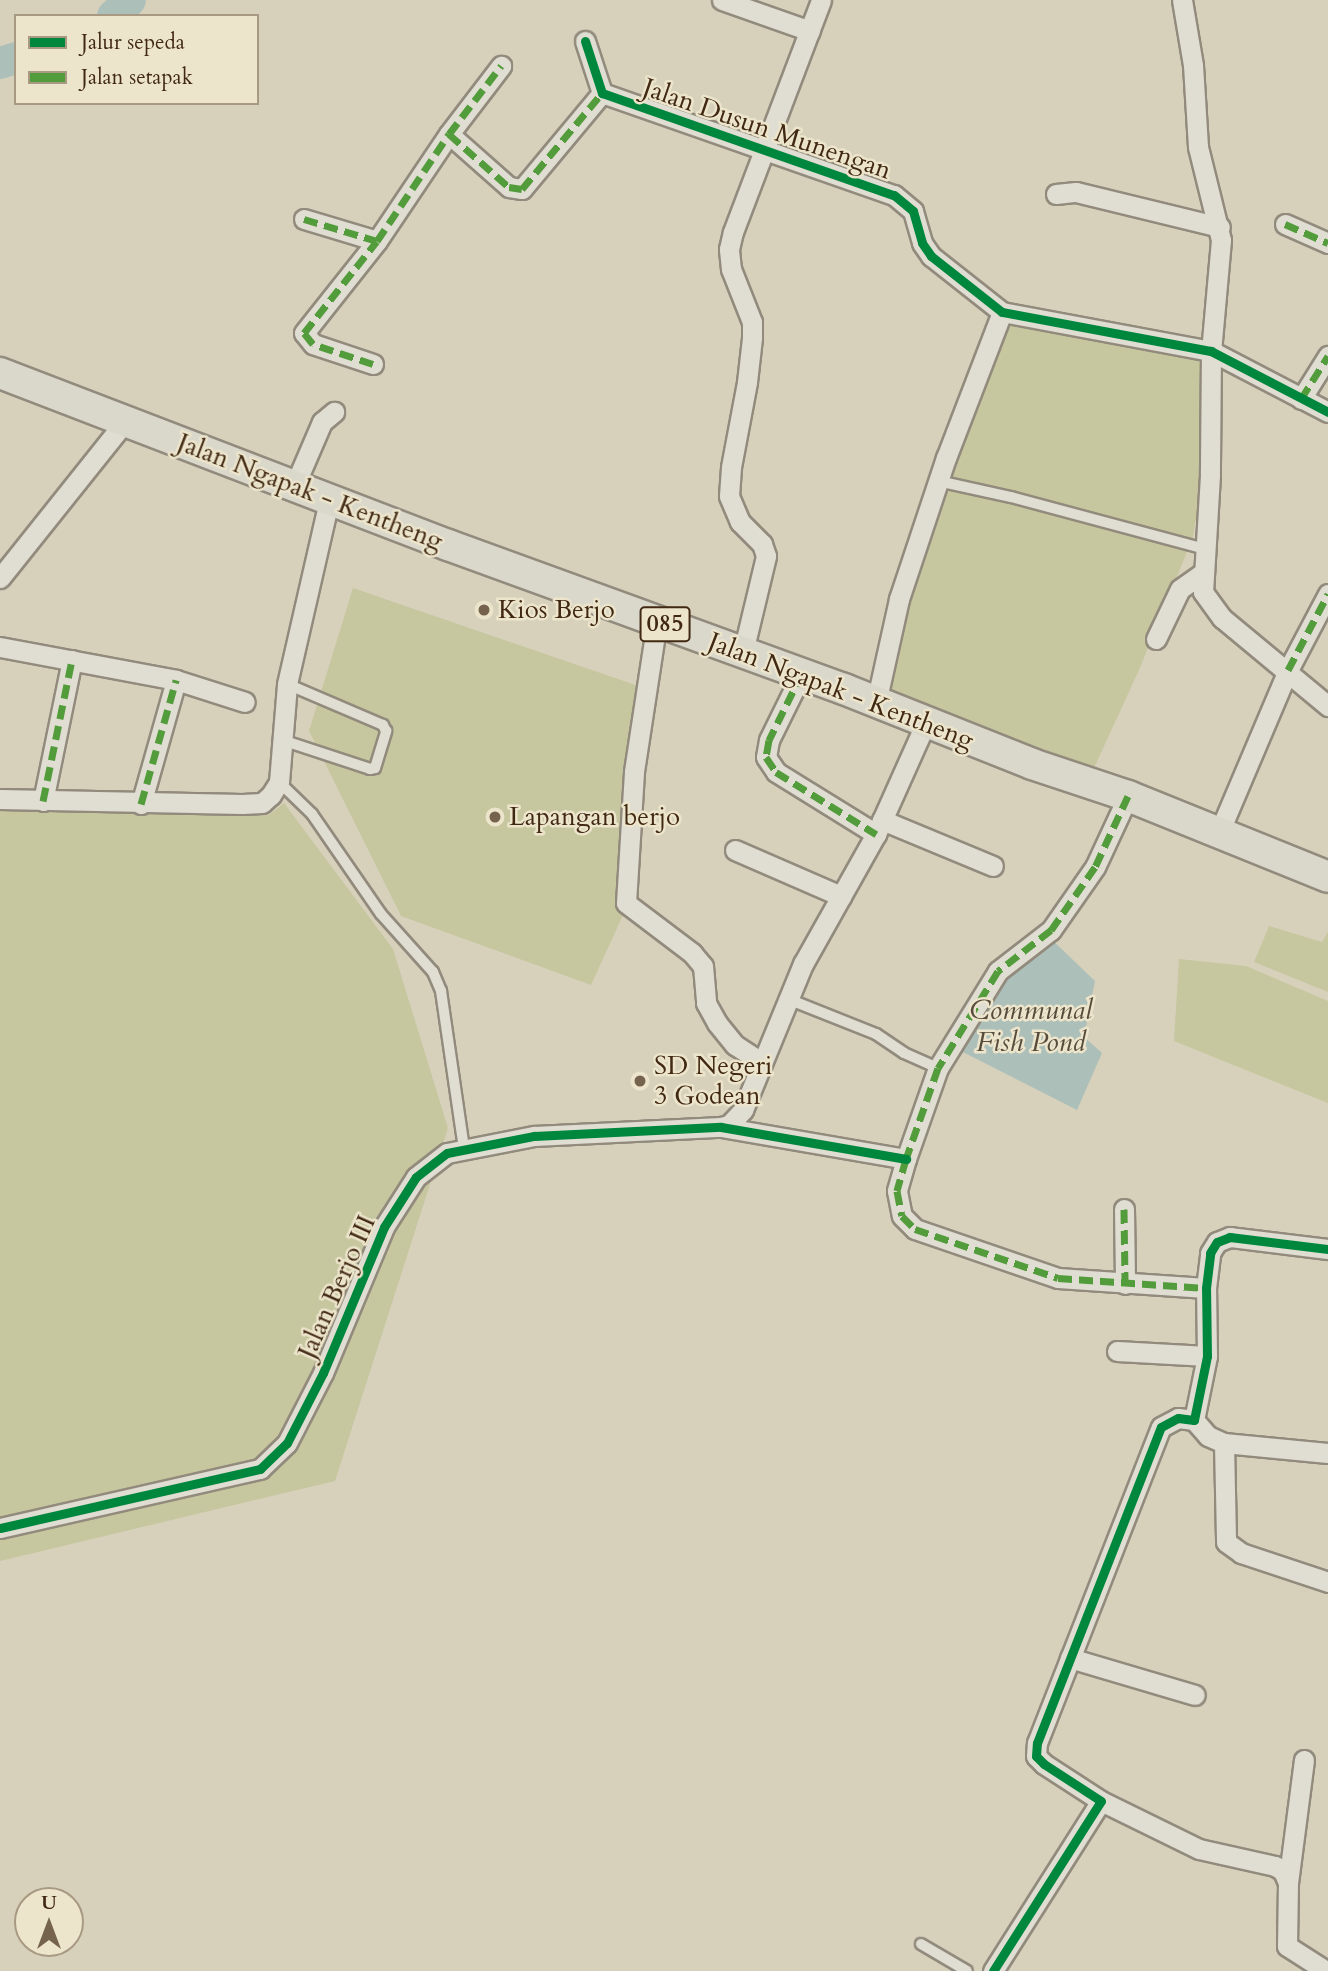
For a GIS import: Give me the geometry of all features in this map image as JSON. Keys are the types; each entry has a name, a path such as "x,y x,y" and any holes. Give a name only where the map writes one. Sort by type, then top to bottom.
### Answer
{"main road":[{"name":"Jalan Ngapak - Kentheng","path":"0,373 294,487 802,673 1032,764 1128,796 1328,877"}],"street":[{"path":"722,0 810,32"},
{"path":"743,652 766,556 762,544 740,523 729,496 752,322 731,269 729,249 733,232 821,0"},
{"path":"1182,0 1193,65 1198,147 1220,227 1212,351 1203,592 1217,612 1328,706"},
{"name":"Jalan Dusun Munengan","path":"585,41 602,93 894,195 913,211 922,243 931,256 1002,312"},
{"path":"373,364 313,344 304,333 377,242 449,134 501,66"},
{"path":"449,134 509,187 522,190 602,93"},
{"path":"1056,194 1076,192 1220,227"},
{"path":"304,219 377,242"},
{"path":"1285,224 1328,243"},
{"path":"876,703 899,599 939,481 1002,312 1212,351 1328,412"},
{"path":"1301,399 1328,356"},
{"path":"294,487 322,422 334,412"},
{"path":"0,578 126,420"},
{"path":"0,799 141,804 262,803 279,782 287,684 329,500"},
{"path":"1156,639 1180,589 1203,572"},
{"path":"1219,835 1288,670 1328,594"},
{"path":"657,621 634,772 626,903 692,953 703,966 706,1003 717,1023 735,1045 761,1062"},
{"path":"0,647 176,680 244,702"},
{"path":"43,801 72,660"},
{"path":"802,673 769,740 766,757 776,772 879,827 993,866"},
{"path":"141,804 176,680"},
{"path":"721,1127 729,1125 743,1110 803,964 879,827 926,722"},
{"path":"1128,796 1095,867 1051,930 998,971 938,1068 897,1191 902,1216 915,1229 1058,1278 1206,1288"},
{"path":"735,850 841,896"},
{"name":"Jalan Berjo III","path":"0,1528 260,1469 287,1443 299,1420 323,1373 390,1217 416,1177 447,1153 534,1136 721,1127 906,1159"},
{"path":"1124,1209 1125,1284"},
{"path":"1195,1420 1207,1356 1206,1288 1210,1253 1217,1242 1230,1237 1328,1249"},
{"path":"1117,1351 1207,1356"},
{"path":"1288,1883 1283,1871 1275,1866 1199,1849 1101,1801 1044,1765 1036,1756 1037,1743 1161,1427 1178,1419 1195,1420 1208,1436 1224,1443 1328,1453"},
{"path":"1224,1443 1226,1542 1241,1553 1328,1582"},
{"path":"1070,1658 1195,1695"},
{"path":"1304,1760 1288,1883 1287,1946 1326,1971"},
{"path":"993,1971 1101,1801"}],"lane":[{"path":"939,481 1011,497 1205,549"},
{"path":"282,740 370,769 376,768 386,731 383,725 287,684"},
{"path":"279,782 312,814 381,914 433,972 441,991 464,1149"},
{"path":"788,999 876,1034 904,1053 938,1068"},
{"path":"922,1944 967,1971"}],"green space":[{"path":"1002,312 1214,345 1201,489 1193,537 1139,670 1088,781 876,703 899,599"},
{"name":"Lapangan berjo","path":"353,588 653,691 629,902 591,985 401,916 309,731"},
{"path":"284,803 393,949 448,1128 335,1481 0,1561 0,806 269,815"},
{"path":"1269,926 1322,942 1328,932 1328,992 1254,962"},
{"path":"1179,959 1246,966 1328,1001 1328,1103 1174,1041"}],"water":[{"name":"Communal Fish Pond","path":"1048,936 1095,981 1084,1037 1102,1053 1077,1110 957,1049 1000,973"}],"waterway":[{"path":"115,14 130,0"},
{"path":"0,63 14,59"}],"marked path":[{"path":"373,364 313,344 304,333 377,241 449,134 501,66"},
{"path":"449,134 509,187 522,189 602,93"},
{"path":"304,219 377,241"},
{"path":"1285,224 1328,243"},
{"path":"1301,399 1328,356"},
{"path":"1288,670 1328,594"},
{"path":"43,801 72,660"},
{"path":"802,673 769,740 766,757 776,772 876,834"},
{"path":"141,804 176,680"},
{"path":"1128,796 1095,867 1051,930 998,971 938,1068 897,1191 902,1216 915,1229 1058,1278 1206,1288"},
{"path":"1124,1209 1125,1284"}],"cycle path":[{"path":"585,41 602,93 894,195 913,211 922,243 931,256 1002,312 1211,351 1328,412"},
{"path":"0,1528 260,1469 287,1443 323,1373 384,1227 416,1177 447,1153 534,1136 721,1127 906,1159"},
{"path":"993,1971 1101,1801 1044,1764 1036,1756 1037,1743 1161,1427 1178,1418 1194,1420 1207,1356 1206,1288 1210,1253 1217,1242 1230,1237 1328,1249"}],"place":[{"name":"Kios Berjo","path":"484,610"},
{"name":"Lapangan berjo","path":"495,817"},
{"name":"SD Negeri 3 Godean","path":"640,1081"}]}
